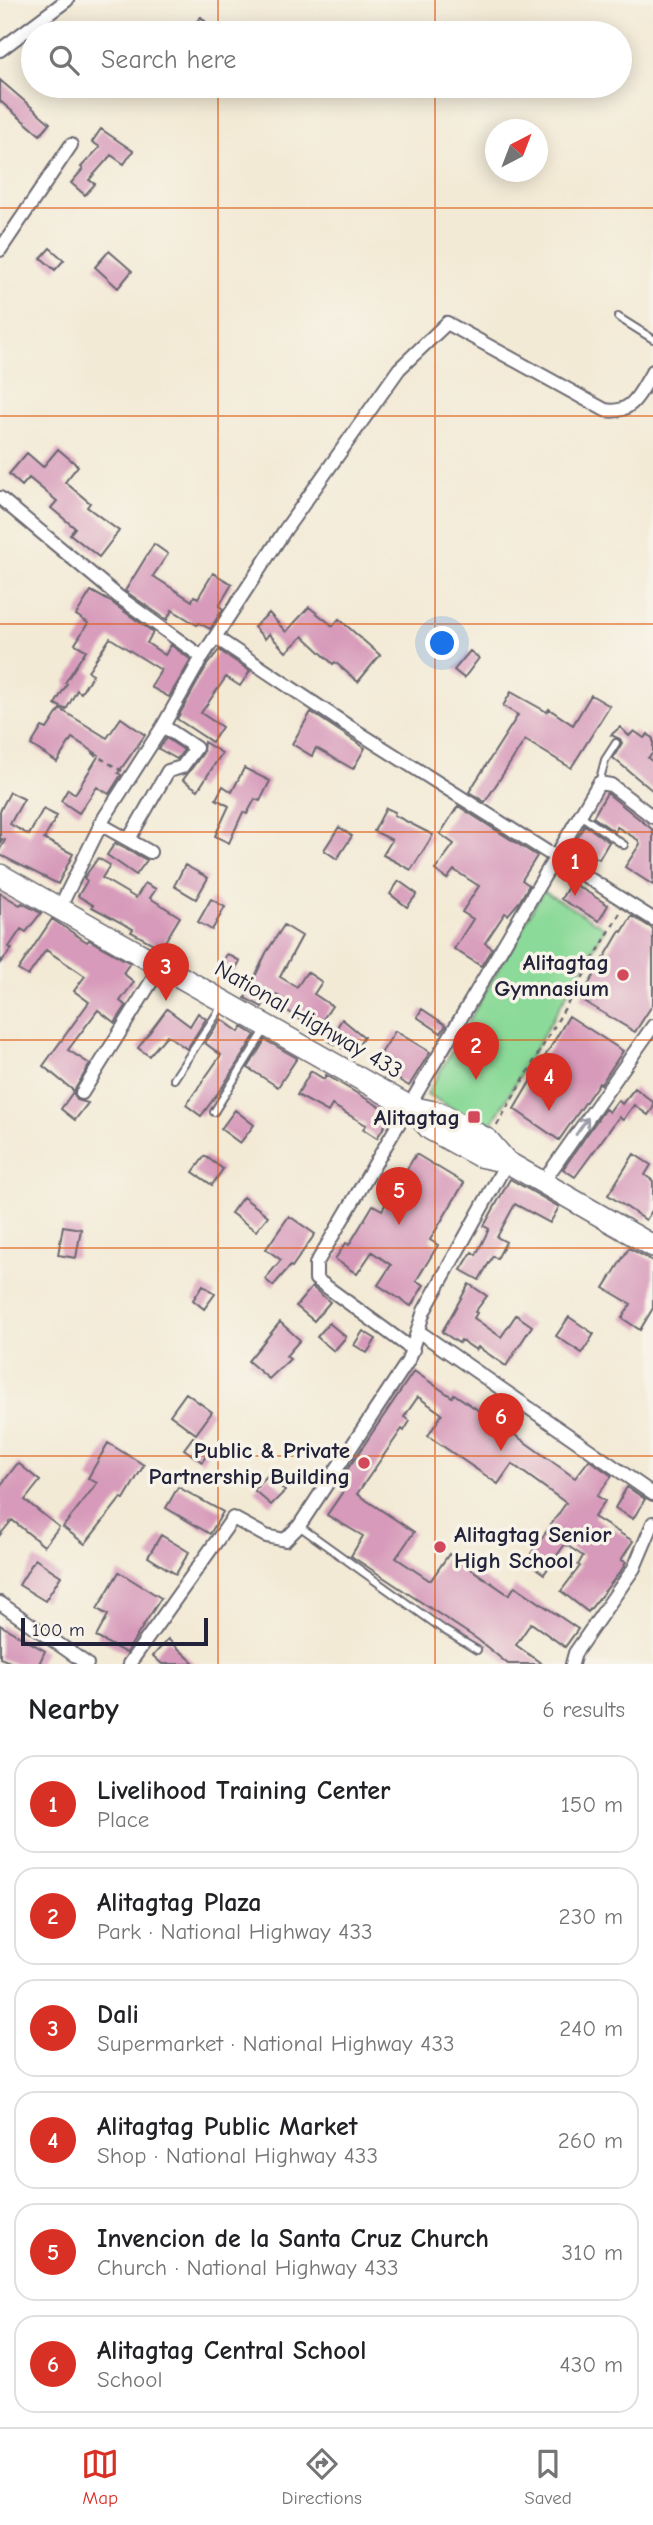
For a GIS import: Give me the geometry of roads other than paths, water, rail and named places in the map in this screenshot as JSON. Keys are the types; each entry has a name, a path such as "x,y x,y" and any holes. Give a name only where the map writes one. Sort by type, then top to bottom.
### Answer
{"main road":[{"name":"National Highway 433","path":"0,875 410,1107 439,1113 488,1140 507,1162"},
{"name":"National Highway 433","path":"410,1107 430,1129 479,1156 507,1162 653,1246"}],"street":[{"path":"38,21 66,0"},
{"path":"0,50 21,34"},
{"path":"0,250 71,145"},
{"path":"60,907 100,824 163,726 202,657 285,530 399,369 447,323 605,410 618,412 630,407 653,371"},
{"path":"0,498 103,584 202,657"},
{"path":"215,637 342,722 653,919"},
{"path":"129,839 168,771 182,767 196,748 163,726"},
{"path":"413,1350 316,1279 316,1264 599,783 611,785 653,817"},
{"path":"100,824 150,852"},
{"path":"82,1093 161,966"},
{"path":"543,1182 653,1026"},
{"path":"129,1664 233,1518 266,1536 285,1540 299,1526 413,1350 424,1311 507,1162"},
{"path":"418,1331 653,1494"},
{"path":"572,1664 575,1653 634,1568 653,1523"},
{"path":"0,1603 86,1664"}],"lane":[{"path":"618,317 653,339"},
{"path":"599,783 605,760 616,743"},
{"path":"580,816 624,845"},
{"path":"174,1079 225,1002"},
{"path":"214,1112 268,1026"},
{"path":"299,1526 444,1630 477,1650"}],"place":[{"name":"Livelihood Training Center","path":"575,896"},
{"name":"Alitagtag Gymnasium","path":"623,975"},
{"name":"Dali","path":"166,1001"},
{"name":"Alitagtag Plaza","path":"476,1080"},
{"name":"Alitagtag Public Market","path":"549,1111"},
{"name":"Alitagtag","path":"474,1117"},
{"name":"Invencion de la Santa Cruz Church","path":"399,1225"},
{"name":"Alitagtag Central School","path":"501,1451"},
{"name":"Public & Private Partnership Building","path":"364,1463"},
{"name":"Alitagtag Senior High School","path":"440,1547"}]}
